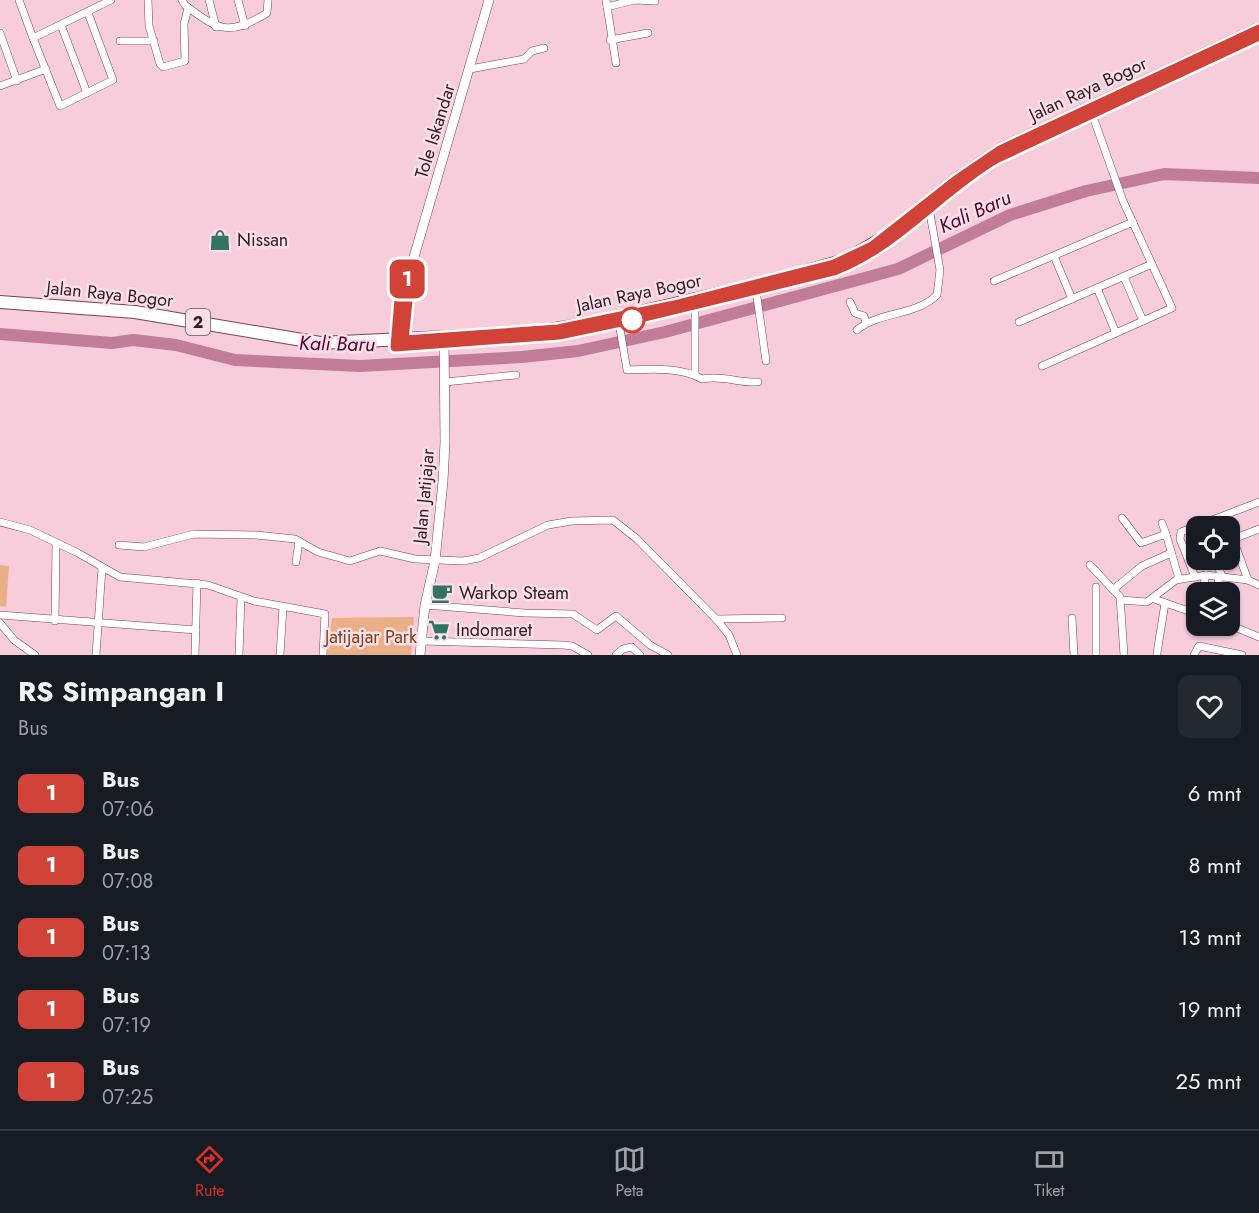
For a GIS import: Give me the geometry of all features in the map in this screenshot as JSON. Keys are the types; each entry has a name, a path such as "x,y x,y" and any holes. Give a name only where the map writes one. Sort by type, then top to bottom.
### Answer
{"highway":[{"name":"Jalan Raya Bogor","path":"0,302 152,314 300,341 339,343 444,345 544,337 619,327 756,295 848,266 887,243 978,164 1259,29"},
{"name":"Jalan Raya Bogor","path":"1091,111 1259,36"},
{"name":"Jalan Raya Bogor","path":"444,345 593,322 824,268 872,246 929,205"},
{"name":"Jalan Raya Bogor","path":"0,309 134,318 319,349 400,343"}],"main road":[{"name":"Tole Iskandar","path":"400,343 399,300 411,271 489,0"},
{"name":"Jalan Jatijajar","path":"420,655 426,605 435,561 445,442 444,345"}],"street":[{"path":"19,0 60,106 112,80 88,13"},
{"path":"33,38 111,0"},
{"path":"148,0 149,26 160,64 163,67 185,61 184,24 188,8"},
{"path":"182,0 188,8 216,27 232,29 245,26 268,12 268,0"},
{"path":"209,0 216,27"},
{"path":"238,0 245,26"},
{"path":"616,63 610,40 606,3 655,0"},
{"path":"61,25 87,93"},
{"path":"0,33 17,81"},
{"path":"610,40 648,33"},
{"path":"120,41 154,41"},
{"path":"470,69 524,59 532,51 544,48"},
{"path":"0,86 46,69"},
{"path":"1042,366 1172,308 1123,201 1091,111"},
{"path":"857,330 866,322 933,299 940,285 929,205"},
{"path":"994,280 1133,222"},
{"path":"1054,256 1072,299"},
{"path":"1019,322 1152,264"},
{"path":"1124,277 1143,321"},
{"path":"1097,288 1116,333"},
{"path":"756,295 766,361"},
{"path":"850,302 855,313 864,316 866,322"},
{"path":"695,310 695,373"},
{"path":"619,327 627,370 653,369 695,373 702,379 717,376 742,382 758,382"},
{"path":"445,382 516,375"},
{"path":"1224,515 1259,502"},
{"path":"1122,518 1142,543 1166,534"},
{"path":"119,546 151,546 194,534 274,536 299,541 318,552 350,561 381,550 435,561 462,561 479,558 534,530 558,523 613,520 637,539 716,619 729,635 737,655"},
{"path":"0,522 20,526 124,578 214,586 241,598 325,615 323,655"},
{"path":"1162,523 1179,579"},
{"path":"1186,532 1179,535 1186,553"},
{"path":"1240,537 1258,532"},
{"path":"296,562 299,541"},
{"path":"55,621 56,543"},
{"path":"1115,588 1142,566 1171,553"},
{"path":"1240,558 1248,580"},
{"path":"1090,565 1115,588 1121,600 1124,655"},
{"path":"96,655 102,568"},
{"path":"1192,570 1195,577"},
{"path":"1219,570 1220,582"},
{"path":"1204,582 1206,575"},
{"path":"1121,600 1142,602 1154,599 1179,579 1206,575 1248,580 1259,585"},
{"path":"195,655 197,583"},
{"path":"1096,587 1096,655"},
{"path":"239,655 241,598"},
{"path":"1154,599 1186,610"},
{"path":"1157,652 1165,603"},
{"path":"426,605 525,614 573,614 597,630 616,616 650,645 668,655"},
{"path":"280,655 283,607"},
{"path":"0,615 196,630"},
{"path":"716,619 782,618"},
{"path":"1072,618 1074,655"},
{"path":"0,623 14,640 34,655"},
{"path":"1240,629 1259,637"},
{"path":"422,641 562,645 588,655"},
{"path":"1194,655 1199,646 1242,655"},
{"path":"616,655 623,649 632,647 640,655"}],"green space":[{"path":"0,565 9,566 6,607 0,606"},
{"name":"Jatijajar Park","path":"414,617 411,655 327,655 332,618"}],"waterway":[{"name":"Kali Baru","path":"0,334 112,343 133,340 176,345 235,360 360,366 522,357 578,351 665,332 898,269 1010,215 1086,191 1164,174 1259,178"}],"bus line":[{"name":"1","path":"1259,29 1000,150 956,180 872,246 824,268 674,305 558,329 530,333 404,340 411,271 399,300 395,347 530,339 559,335 645,317 848,266 887,243 959,184 996,159 1259,36"}],"place":[{"name":"Nissan","path":"220,240"},
{"name":"Warkop Steam","path":"442,593"},
{"name":"Indomaret","path":"439,630"}]}
